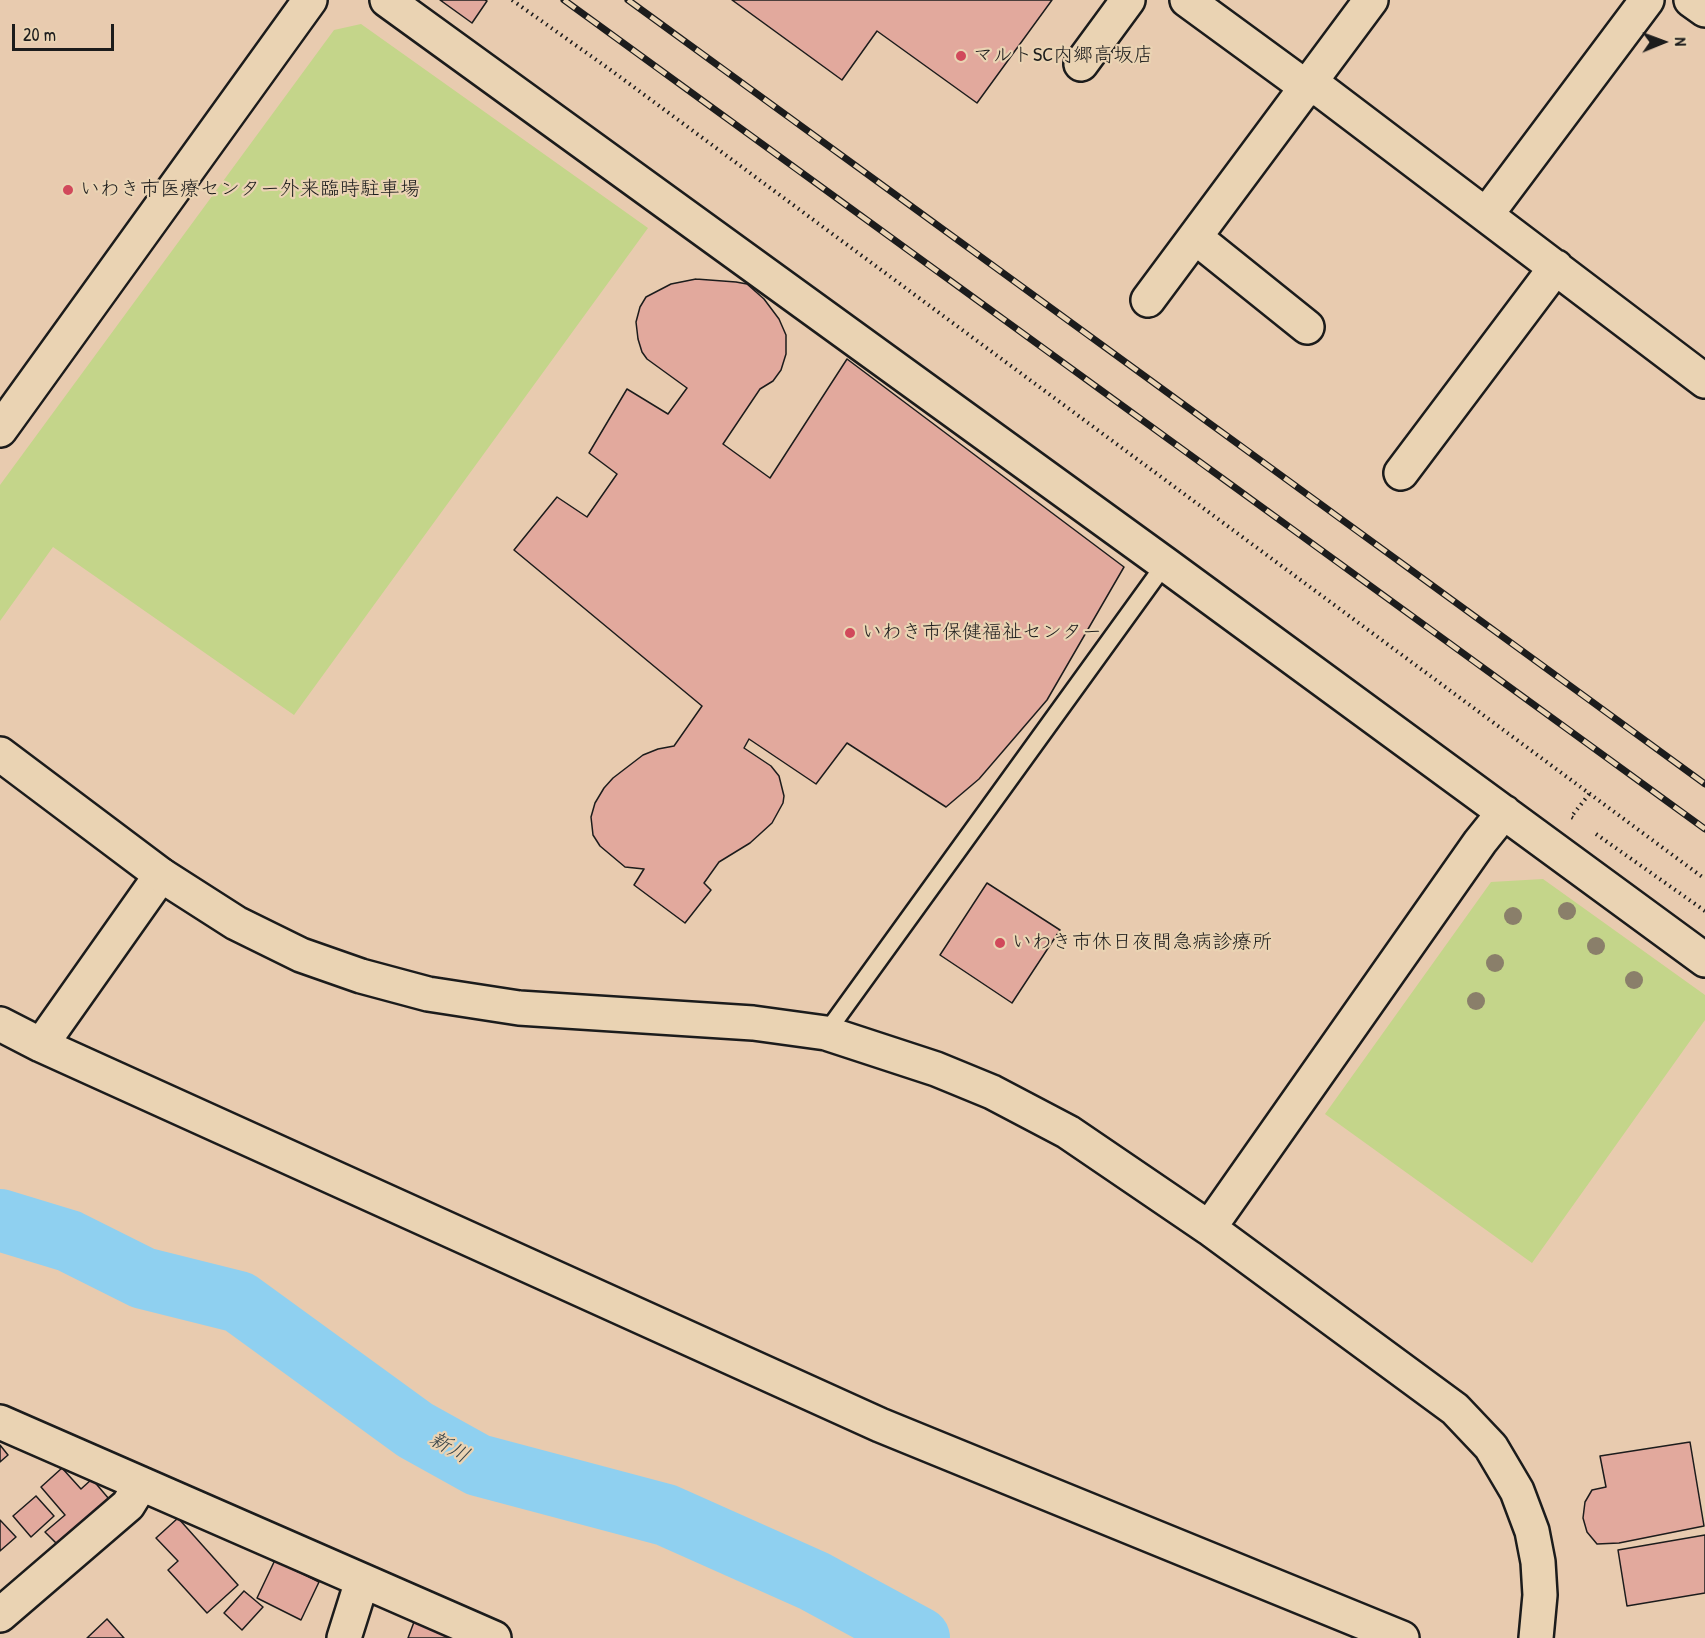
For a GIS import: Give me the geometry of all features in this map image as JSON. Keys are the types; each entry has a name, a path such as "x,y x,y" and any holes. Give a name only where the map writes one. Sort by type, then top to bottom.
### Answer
{"street":[{"path":"0,430 310,0"},
{"path":"387,0 1165,564 1705,960"},
{"path":"1081,64 1128,0"},
{"path":"1186,0 1306,87 1321,90 1705,381"},
{"path":"1148,300 1371,0"},
{"path":"1486,215 1647,0"},
{"path":"1691,0 1705,10"},
{"path":"1195,237 1307,327"},
{"path":"1401,473 1556,267"},
{"path":"0,754 161,875 236,923 301,955 361,976 428,994 519,1008 753,1023 826,1033 936,1069 992,1092 1068,1132 1209,1228 1455,1409 1491,1447 1517,1491 1532,1531 1538,1562 1540,1595 1536,1638"},
{"path":"1209,1228 1466,862 1504,812"},
{"path":"41,1045 161,875"},
{"path":"0,1024 41,1045 880,1425 1402,1638"},
{"path":"0,1422 494,1638"},
{"path":"0,1615 128,1505 141,1484"},
{"path":"344,1638 362,1581"}],"lane":[{"path":"826,1033 1165,564"}],"path":[{"path":"512,0 612,71 1705,879"},
{"path":"1581,824 1571,817 1590,793"},
{"path":"1590,830 1705,911"}],"green space":[{"path":"361,24 648,228 294,715 53,547 0,621 0,485 334,30"},
{"path":"1543,879 1705,995 1705,1020 1532,1263 1325,1114 1491,882"}],"building":[{"path":"440,0 485,0 487,1 472,23"},
{"name":"マルトSC内郷高坂店","path":"732,0 1052,0 977,103 877,31 842,80"},
{"name":"いわき市保健福祉センター","path":"696,279 747,284 764,299 779,319 786,335 786,354 781,370 773,381 760,389 723,444 770,478 847,359 1124,567 1047,700 979,779 946,807 847,743 816,784 749,739 744,748 771,766 779,776 784,796 783,803 772,823 750,843 719,862 704,883 711,890 685,923 634,885 644,869 625,867 600,846 593,835 591,817 595,803 613,778 643,755 674,746 702,706 514,550 557,497 587,517 617,474 589,453 627,389 668,414 687,388 647,359 638,339 636,322 640,307 646,297 671,284"},
{"name":"いわき市休日夜間急病診療所","path":"987,883 1060,930 1012,1003 940,955"},
{"path":"1690,1442 1704,1526 1619,1543 1597,1544 1587,1532 1583,1518 1585,1502 1592,1490 1606,1487 1600,1456"},
{"path":"0,1445 8,1455 0,1462"},
{"path":"62,1468 81,1489 92,1479 109,1499 58,1545 45,1532 65,1515 41,1487"},
{"path":"36,1496 54,1516 31,1537 13,1516"},
{"path":"178,1518 238,1585 207,1613 168,1570 178,1561 156,1538"},
{"path":"0,1520 16,1537 0,1551"},
{"path":"1705,1535 1705,1593 1627,1606 1618,1550"},
{"path":"275,1560 319,1582 301,1620 257,1598"},
{"path":"244,1591 263,1607 242,1630 224,1613"},
{"path":"107,1619 124,1638 87,1638"},
{"path":"414,1622 463,1638 408,1638"}],"waterway":[{"name":"新川","path":"0,1220 69,1241 143,1278 239,1302 415,1430 478,1465 666,1515 814,1581 919,1638"}],"railway":[{"path":"564,0 1705,829"},
{"path":"628,0 1705,784"}],"place":[{"name":"マルトSC内郷高坂店","path":"961,56"},
{"name":"いわき市医療センター外来臨時駐車場","path":"68,190"},
{"name":"いわき市保健福祉センター","path":"850,633"},
{"name":"いわき市休日夜間急病診療所","path":"1000,943"}]}
